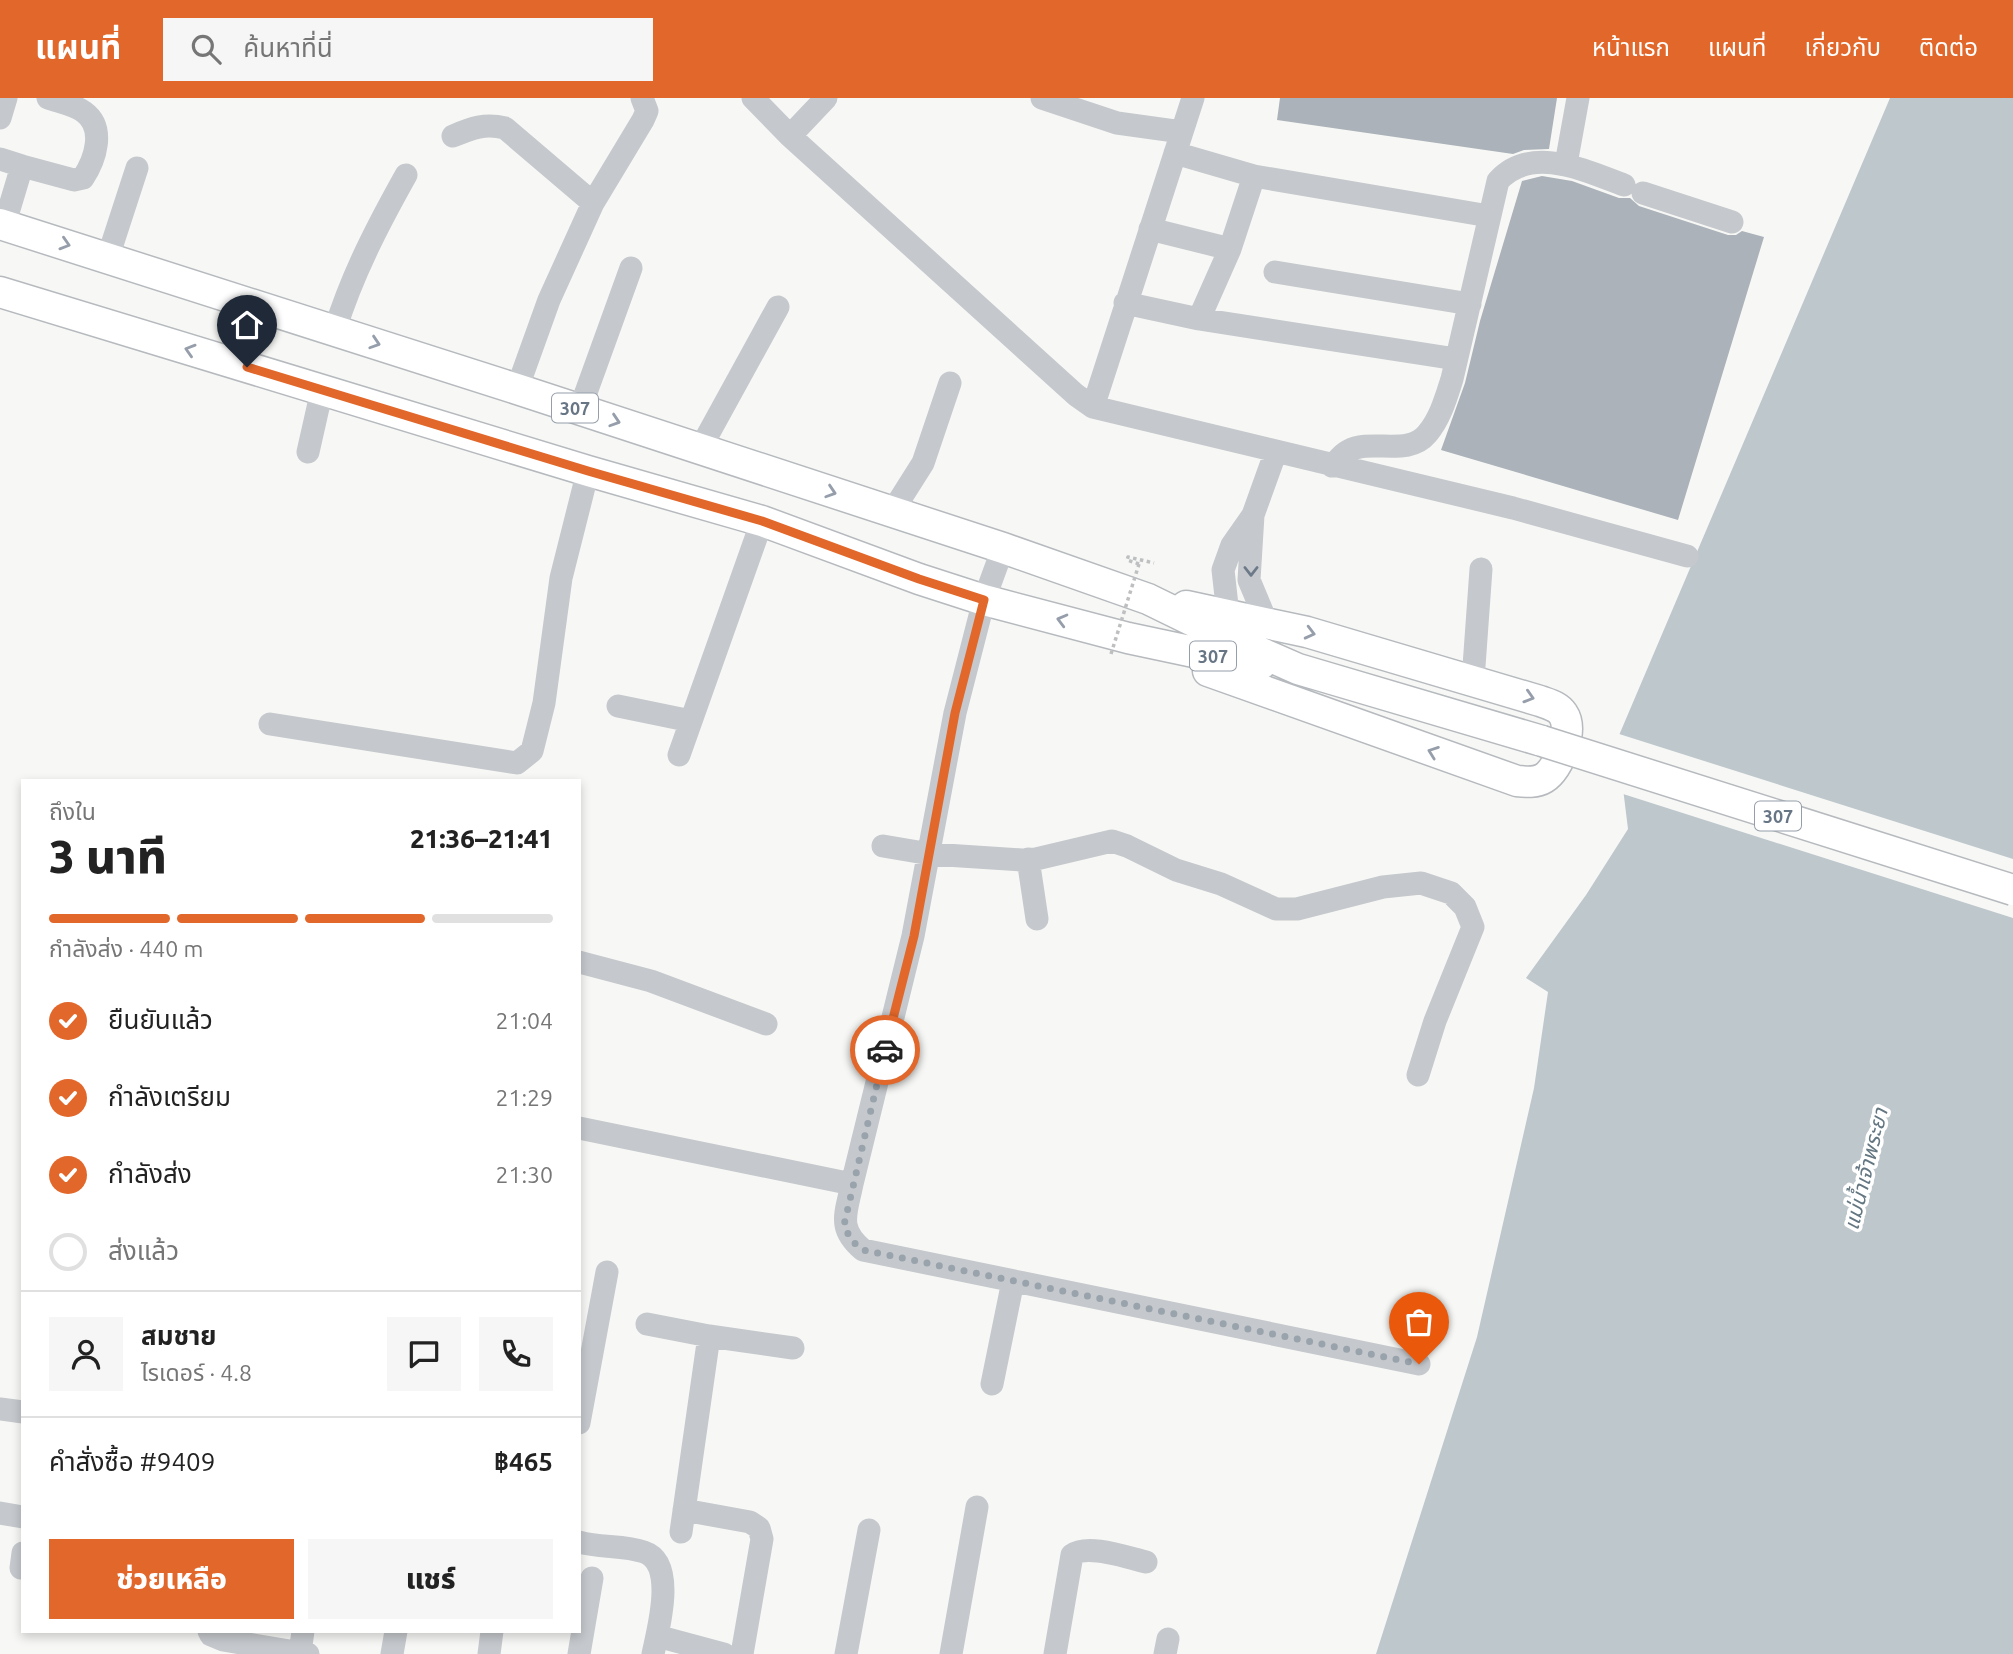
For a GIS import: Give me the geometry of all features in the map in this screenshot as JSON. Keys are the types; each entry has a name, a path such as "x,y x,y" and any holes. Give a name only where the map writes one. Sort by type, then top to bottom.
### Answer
{"main road":[{"name":"307","path":"2,225 335,330 1003,548 1148,598 1298,669 1542,741 2013,890"},
{"name":"307","path":"0,292 588,471 762,521 919,579 1120,646 1298,669"},
{"path":"1120,646 1190,664 1260,687 1517,781 1540,781 1547,776 1567,738 1564,715 1556,707 1540,701 1370,649 1228,614 1148,598"}],"street":[{"path":"0,118 6,98"},
{"path":"2,225 11,163 74,180 83,178 95,153 96,130 92,120 83,111 48,98"},
{"path":"517,389 548,299 593,203 647,111 642,98"},
{"path":"753,98 790,136 1076,395 1093,407 1513,509 1687,556"},
{"path":"790,136 826,98"},
{"path":"1042,98 1178,142 1254,176 1489,216"},
{"path":"1093,407 1193,98"},
{"path":"1566,164 1578,98"},
{"path":"453,136 475,127 492,125 505,128 593,203"},
{"path":"1332,466 1348,451 1362,447 1411,445 1426,435 1442,408 1470,304 1498,181 1507,171 1521,165 1566,164 1732,222"},
{"path":"108,257 137,168"},
{"path":"335,330 367,246 406,175"},
{"path":"1199,318 1230,249 1254,176"},
{"path":"1150,229 1230,249"},
{"path":"580,410 631,268"},
{"path":"1275,272 1470,304"},
{"path":"1125,303 1199,318 1456,359"},
{"path":"700,449 778,307"},
{"path":"892,512 923,463 950,383"},
{"path":"308,452 323,390"},
{"path":"1228,614 1223,570 1232,545 1253,515 1276,452"},
{"path":"270,724 517,762 524,759 532,751 544,703 561,578 588,471"},
{"path":"1253,515 1249,580 1267,623"},
{"path":"679,755 762,521"},
{"path":"1003,548 984,600 955,713 914,936 852,1184 844,1225 851,1240 863,1250 1419,1364"},
{"path":"1473,680 1481,569"},
{"path":"618,706 691,721"},
{"path":"883,846 930,854 1004,860 1028,859 1112,841 1176,870 1220,884 1276,909 1297,909 1382,887 1421,883 1451,893 1465,907 1473,927 1435,1021 1418,1075"},
{"path":"1028,859 1037,919"},
{"path":"581,963 651,981 766,1024"},
{"path":"581,1128 852,1184"},
{"path":"581,1415 607,1272"},
{"path":"992,1384 1013,1281"},
{"path":"647,1324 793,1348"},
{"path":"709,1336 683,1521 750,1522 759,1528 762,1539 742,1654"},
{"path":"0,1409 21,1412"},
{"path":"951,1654 976,1507"},
{"path":"0,1513 21,1517"},
{"path":"846,1654 869,1530"},
{"path":"581,1542 647,1553 659,1565 664,1589 655,1645 724,1654"},
{"path":"1055,1654 1072,1555 1090,1549 1146,1562"},
{"path":"579,1654 592,1578"},
{"path":"210,1633 223,1640 304,1646"},
{"path":"392,1654 396,1633"},
{"path":"489,1654 492,1633"}],"path":[{"path":"1120,646 1139,564 1127,560 1128,557 1154,563"}],"water":[{"name":"แม่น้ำเจ้าพระยา","path":"1890,98 2013,98 2013,1654 1376,1654 1477,1337 1534,1088 1548,992 1526,978 1586,895 1628,829 1617,740"}],"pier":[{"path":"1616,733 2013,859 2013,918 1620,793 1613,740"}],"building":[{"path":"1280,98 1557,98 1549,149 1524,150 1513,154 1277,120"},
{"path":"1542,176 1572,181 1619,198 1630,198 1639,206 1728,235 1736,235 1742,231 1764,237 1678,520 1441,450 1465,383 1480,321 1522,181"}],"way so far":[{"path":"885,1050 844,1225 851,1240 863,1250 1419,1364"}],"route":[{"path":"247,367 762,521 984,600 955,713 914,936 885,1050"}]}
